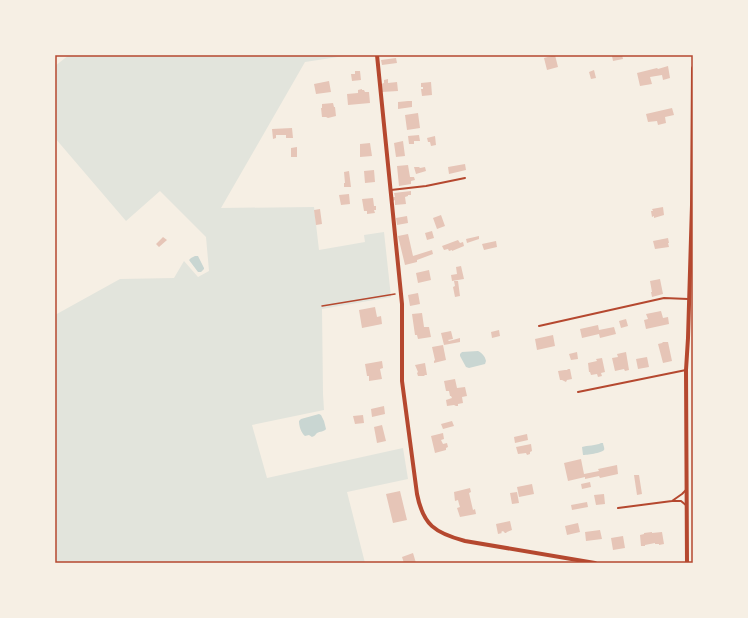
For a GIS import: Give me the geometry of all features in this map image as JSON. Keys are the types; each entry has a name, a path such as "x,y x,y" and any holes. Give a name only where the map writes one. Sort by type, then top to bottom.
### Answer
{"street":[{"path":"376,55 402,304 402,381 419,506 428,522 434,529 444,535 465,541 595,563"},
{"path":"693,68 692,205 689,300 691,338 686,370 687,563 693,562"}],"lane":[{"path":"390,190 426,186 465,178"},
{"path":"539,326 664,298 689,300"},
{"path":"578,392 686,370"},
{"path":"672,501 687,489"},
{"path":"618,508 672,501 681,501 687,506"}],"path":[{"path":"322,306 401,293"}],"shaded area":[{"path":"69,55 351,55 305,62 221,208 314,207 319,250 365,242 364,235 384,232 391,297 322,309 324,410 252,425 267,478 403,448 408,479 347,492 365,563 55,563 55,315 120,279 174,278 184,261 198,277 209,271 206,237 160,191 126,221 55,138 55,66"},
{"path":"195,256 198,256 204,268 201,272 198,272 189,260"},
{"path":"478,351 485,358 485,364 469,368 466,367 460,354 462,352"},
{"path":"319,414 324,421 326,429 312,437 309,435 305,436 300,429 299,421 301,419"},
{"path":"603,443 604,447 603,451 583,455 582,447"}],"building":[{"path":"555,55 558,67 547,70 544,58"},
{"path":"622,55 623,59 613,61 612,56"},
{"path":"396,58 397,63 382,65 381,60"},
{"path":"668,66 670,78 663,80 662,75 650,77 652,84 640,86 637,73"},
{"path":"594,70 596,78 591,79 589,72"},
{"path":"355,71 360,71 361,80 352,81 351,74 355,74"},
{"path":"388,79 388,83 397,82 398,91 382,92 381,84 384,83 384,80"},
{"path":"329,81 331,92 316,94 314,84"},
{"path":"431,82 432,95 422,96 421,89 423,89 423,87 421,87 421,83"},
{"path":"362,89 365,92 369,92 370,103 348,105 347,94 358,93 358,90"},
{"path":"412,101 412,107 398,109 398,102"},
{"path":"333,103 336,116 328,118 322,117 322,104"},
{"path":"672,108 674,115 665,117 666,123 658,125 657,121 648,122 646,114"},
{"path":"418,113 420,128 407,130 405,115"},
{"path":"292,128 293,138 286,138 286,135 276,135 276,138 273,139 272,129"},
{"path":"419,135 420,141 414,141 414,144 409,144 408,136"},
{"path":"435,136 436,145 431,146 427,138"},
{"path":"403,141 405,156 396,157 394,143"},
{"path":"370,143 372,156 360,157 360,144"},
{"path":"297,147 297,157 291,157 291,148"},
{"path":"465,164 466,170 449,174 448,167"},
{"path":"408,165 410,177 414,177 415,180 411,181 411,184 399,186 397,166"},
{"path":"414,167 425,167 426,171 416,174"},
{"path":"374,170 375,182 365,183 364,171"},
{"path":"349,171 351,187 344,187 344,172"},
{"path":"411,191 411,195 405,197 406,204 395,205 395,200 393,201 393,197 395,197 394,193"},
{"path":"349,194 350,204 341,205 339,195"},
{"path":"373,198 374,206 376,206 376,210 374,210 375,213 367,214 367,211 364,211 362,199"},
{"path":"663,207 664,215 654,218 654,216 652,217 652,209"},
{"path":"320,209 322,224 316,225 314,210"},
{"path":"441,215 445,226 437,229 433,218"},
{"path":"407,216 408,223 397,225 396,218"},
{"path":"432,231 434,238 427,240 425,233"},
{"path":"408,234 413,256 432,250 433,254 417,260 417,262 405,265 398,236"},
{"path":"479,236 479,239 467,243 466,239"},
{"path":"163,237 167,240 159,247 156,244"},
{"path":"668,238 669,247 655,249 653,241"},
{"path":"458,240 460,243 463,242 464,246 452,251 449,251 448,249 444,250 442,246"},
{"path":"496,241 497,247 484,250 482,244"},
{"path":"461,266 464,279 452,281 451,275 457,274 456,267"},
{"path":"429,270 431,280 418,283 416,273"},
{"path":"660,279 663,294 652,297 650,281"},
{"path":"454,281 458,281 460,296 455,297 453,287 455,286"},
{"path":"418,293 420,304 410,306 408,295"},
{"path":"375,307 377,317 381,316 382,324 362,328 359,310"},
{"path":"661,311 663,318 668,317 669,324 646,329 644,320 648,319 646,314"},
{"path":"422,313 424,327 429,327 431,337 418,339 417,335 415,335 412,314"},
{"path":"626,319 628,326 621,328 619,321"},
{"path":"598,325 599,330 614,327 616,334 600,338 599,334 582,338 580,329"},
{"path":"499,330 500,336 492,338 491,332"},
{"path":"451,331 453,339 448,340 460,338 460,342 444,345 441,333"},
{"path":"553,335 555,346 537,350 535,339"},
{"path":"668,342 672,361 663,363 658,344"},
{"path":"443,345 446,360 434,363 435,360 432,347"},
{"path":"577,352 578,359 571,360 569,354"},
{"path":"626,352 629,370 625,371 624,369 615,371 612,358 618,357 617,354"},
{"path":"647,357 649,367 638,369 636,359"},
{"path":"602,358 605,372 601,373 602,376 598,377 597,374 591,375 589,372 588,363"},
{"path":"382,361 383,368 380,369 382,379 369,381 365,364"},
{"path":"425,363 427,375 418,376 415,365"},
{"path":"567,369 570,369 572,379 567,380 566,382 560,380 558,371 568,370"},
{"path":"455,379 457,388 465,387 467,396 462,397 463,403 458,404 458,406 447,406 446,400 452,398 449,391 446,391 444,381"},
{"path":"384,406 385,414 372,417 371,409"},
{"path":"363,415 364,423 355,424 353,416"},
{"path":"452,421 454,426 443,429 441,424"},
{"path":"382,425 386,441 377,443 374,427"},
{"path":"443,433 444,439 441,440 443,444 447,443 448,447 446,450 435,453 431,436"},
{"path":"527,434 528,440 515,443 514,437"},
{"path":"531,444 532,451 530,454 518,454 516,447"},
{"path":"581,459 584,474 617,465 618,474 600,478 599,476 585,479 585,477 568,481 564,463"},
{"path":"634,475 639,475 642,494 637,495"},
{"path":"590,482 591,487 582,489 581,484"},
{"path":"532,484 534,494 519,497 517,487"},
{"path":"470,488 471,492 469,493 473,510 475,509 476,514 460,517 457,508 460,507 458,500 455,501 454,492"},
{"path":"400,491 407,520 393,523 386,494"},
{"path":"517,492 519,503 512,504 510,493"},
{"path":"604,494 605,504 596,505 594,495"},
{"path":"587,502 588,507 572,510 571,505"},
{"path":"510,521 512,530 506,533 503,531 501,532 502,533 498,534 496,524"},
{"path":"578,523 580,532 567,535 565,526"},
{"path":"600,530 602,539 586,541 585,532"},
{"path":"652,532 662,532 664,544 659,545 655,543 641,546 640,535"},
{"path":"623,536 625,548 613,550 611,538"},
{"path":"413,553 416,563 404,563 402,557"}]}
